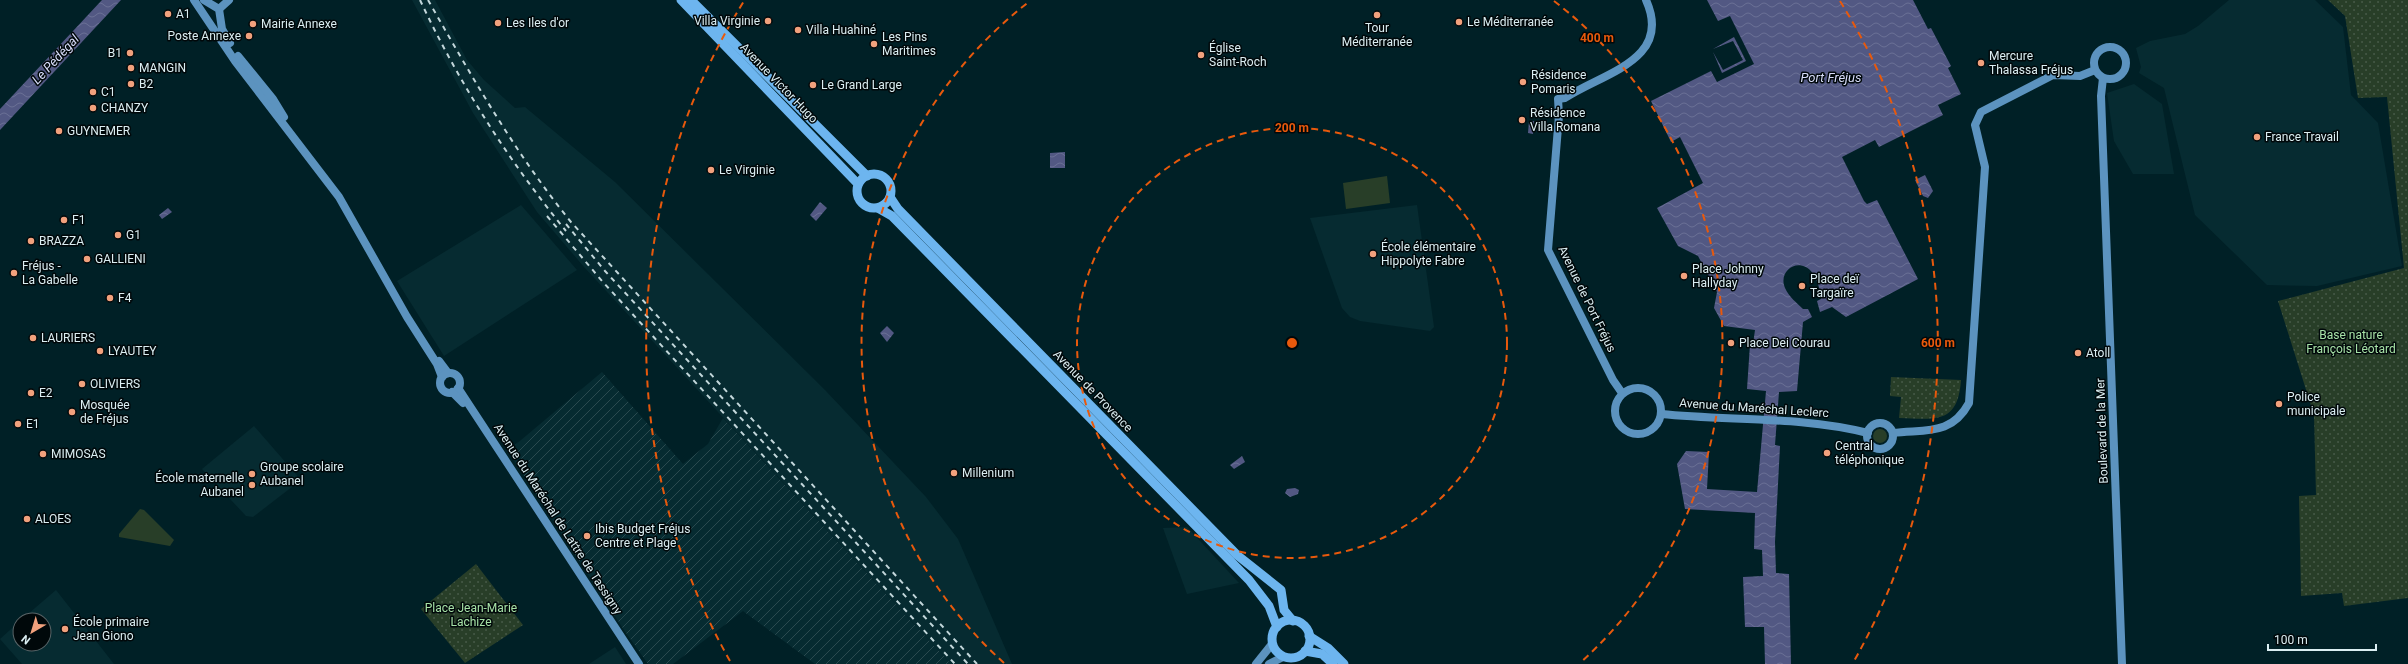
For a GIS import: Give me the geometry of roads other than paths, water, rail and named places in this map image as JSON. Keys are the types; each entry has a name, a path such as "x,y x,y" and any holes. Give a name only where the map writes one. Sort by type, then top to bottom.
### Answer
{"main road":[{"name":"Avenue Victor Hugo","path":"681,0 858,184"},
{"name":"Avenue Victor Hugo","path":"691,0 867,176"},
{"path":"875,174 884,178 891,189 890,197 885,204 878,208 870,208 862,203 858,196 858,184 867,176 875,174"},
{"name":"Avenue de Provence","path":"890,197 898,209 1237,555 1270,581 1283,596 1284,610 1293,621"},
{"name":"Avenue de Provence","path":"878,208 892,216 1249,580 1269,606 1277,627"},
{"path":"1333,664 1322,654 1305,651 1293,658 1284,657 1276,652 1272,644 1272,634 1277,627 1284,622 1293,621 1304,626 1309,636 1328,648 1344,664"},
{"path":"1305,651 1309,636"}],"street":[{"path":"194,0 235,61 339,197 403,311 437,364 445,375 458,377 455,390 442,389 445,375 395,290 347,202 287,122 273,99 241,61 224,34 215,7 204,0"},
{"path":"206,18 206,9 215,7 229,0"},
{"name":"Avenue de Port Fréjus","path":"1622,393 1613,380 1548,250 1561,99 1629,64 1642,51 1653,30 1652,14 1646,0"},
{"path":"206,18 214,22 219,18"},
{"path":"2109,47 2121,52 2126,62 2124,70 2115,78 2104,78 2095,70 2094,61 2099,50 2109,47"},
{"path":"1893,433 1945,427 1955,422 1969,403 1985,167 1976,131 1976,120 1985,110 2053,75 2080,76 2095,70"},
{"name":"Boulevard de la Mer","path":"2104,78 2101,96 2122,664"},
{"path":"1640,387 1649,390 1656,396 1661,404 1661,414 1659,421 1650,432 1636,435 1627,432 1617,422 1614,409 1617,400 1622,393 1630,388 1640,387"},
{"name":"Avenue du Maréchal de Lattre de Tassigny","path":"455,390 634,664"},
{"name":"Avenue du Maréchal de Lattre de Tassigny","path":"455,390 639,664"},
{"name":"Avenue du Maréchal Leclerc","path":"1661,414 1788,420 1827,424 1868,433"},
{"path":"1880,423 1888,425 1893,433 1891,442 1884,448 1879,448 1869,442 1868,433 1874,425 1880,423"},
{"path":"1256,664 1272,644"},
{"path":"1269,664 1284,657"}],"water":[{"name":"Le Pédégal","path":"102,0 121,0 0,130 0,109"},
{"name":"Port Fréjus","path":"1707,0 1913,0 1928,29 1931,28 1951,66 1948,68 1961,94 1938,105 1943,115 1879,147 1875,140 1842,157 1864,201 1867,204 1877,200 1918,279 1846,317 1832,307 1820,312 1817,301 1821,299 1818,283 1812,272 1805,267 1797,265 1791,268 1786,273 1783,280 1785,288 1793,300 1803,309 1808,309 1812,317 1803,322 1797,391 1779,392 1775,445 1780,446 1775,542 1776,573 1789,574 1791,664 1765,664 1764,627 1745,627 1743,577 1763,576 1762,550 1754,549 1755,513 1685,509 1677,464 1686,451 1709,452 1707,489 1757,492 1766,391 1747,389 1750,344 1753,344 1755,330 1724,326 1714,308 1717,292 1698,256 1678,246 1657,208 1703,183 1680,137 1671,142 1651,101 1711,71 1717,82 1754,64 1730,16 1718,21"},
{"path":"1734,37 1746,61 1722,73 1713,52 1723,70 1743,60 1733,41 1713,49"},
{"path":"1529,121 1534,121 1533,134 1528,133"},
{"path":"1065,152 1065,168 1050,168 1050,153"},
{"path":"1925,175 1933,191 1928,198 1923,196 1915,180"},
{"path":"820,202 827,208 816,221 810,215"},
{"path":"168,208 172,212 162,219 159,215"},
{"path":"887,326 894,333 887,342 880,333"},
{"path":"1242,456 1245,462 1234,469 1230,465"},
{"path":"1295,488 1299,490 1298,494 1290,497 1285,493 1287,489"}],"railway":[{"path":"420,0 451,61 486,120 524,177 566,231"},
{"path":"428,0 478,86 513,142 531,169 571,222 977,664"},
{"path":"547,216 602,281 955,664"},
{"path":"566,224 605,271 968,664"}],"place":[{"name":"A1","path":"168,14"},
{"name":"Tour Méditerranée","path":"1377,15"},
{"name":"Villa Virginie","path":"768,21"},
{"name":"Le Méditerranée","path":"1459,22"},
{"name":"Les Iles d'or","path":"498,23"},
{"name":"Mairie Annexe","path":"253,24"},
{"name":"Villa Huahiné","path":"798,30"},
{"name":"Poste Annexe","path":"249,36"},
{"name":"Les Pins Maritimes","path":"874,44"},
{"name":"B1","path":"130,53"},
{"name":"Église Saint-Roch","path":"1201,55"},
{"name":"Mercure Thalassa Fréjus","path":"1981,63"},
{"name":"MANGIN","path":"131,68"},
{"name":"Résidence Pomaris","path":"1523,82"},
{"name":"B2","path":"131,84"},
{"name":"Le Grand Large","path":"813,85"},
{"name":"C1","path":"93,92"},
{"name":"CHANZY","path":"93,108"},
{"name":"Résidence Villa Romana","path":"1522,120"},
{"name":"GUYNEMER","path":"59,131"},
{"name":"France Travail","path":"2257,137"},
{"name":"Le Virginie","path":"711,170"},
{"name":"F1","path":"64,220"},
{"name":"G1","path":"118,235"},
{"name":"BRAZZA","path":"31,241"},
{"name":"École élémentaire Hippolyte Fabre","path":"1373,254"},
{"name":"GALLIENI","path":"87,259"},
{"name":"Fréjus - La Gabelle","path":"14,273"},
{"name":"Place Johnny Hallyday","path":"1684,276"},
{"name":"Place deï Targaïre","path":"1802,286"},
{"name":"F4","path":"110,298"},
{"name":"LAURIERS","path":"33,338"},
{"name":"Place Dei Courau","path":"1731,343"},
{"name":"LYAUTEY","path":"100,351"},
{"name":"Atoll","path":"2078,353"},
{"name":"OLIVIERS","path":"82,384"},
{"name":"E2","path":"31,393"},
{"name":"Police municipale","path":"2279,404"},
{"name":"Mosquée de Fréjus","path":"72,412"},
{"name":"E1","path":"18,424"},
{"name":"Central téléphonique","path":"1827,453"},
{"name":"MIMOSAS","path":"43,454"},
{"name":"Millenium","path":"954,473"},
{"name":"Groupe scolaire Aubanel","path":"252,474"},
{"name":"École maternelle Aubanel","path":"252,485"},
{"name":"ALOES","path":"27,519"},
{"name":"Ibis Budget Fréjus Centre et Plage","path":"587,536"},
{"name":"École primaire Jean Giono","path":"65,629"}],"park label":[{"name":"Base nature François Léotard","path":"2351,342"},
{"name":"Place Jean-Marie Lachize","path":"471,615"}]}
